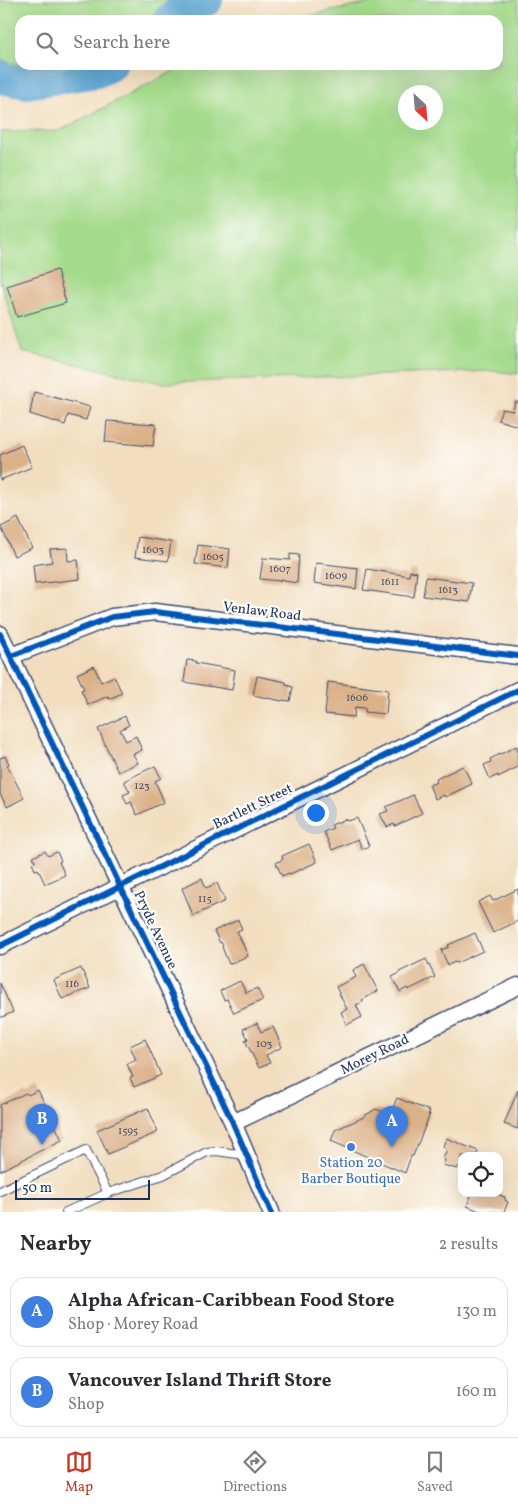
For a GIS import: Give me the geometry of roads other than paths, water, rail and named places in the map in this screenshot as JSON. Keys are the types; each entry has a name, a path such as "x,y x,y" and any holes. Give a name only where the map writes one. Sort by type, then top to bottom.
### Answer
{"street":[{"name":"Venlaw Road","path":"10,656 112,617 155,612 518,656"},
{"name":"Pryde Avenue","path":"0,634 233,1123 271,1212"},
{"name":"Bartlett Street","path":"0,946 518,690"},
{"name":"Morey Road","path":"233,1123 518,986"}],"lane":[{"path":"0,1192 86,1150 108,1193"},
{"path":"66,1212 108,1193 163,1174 207,1152 246,1154"}],"waterway":[{"path":"175,15 207,0"},
{"path":"0,76 5,79 27,83 101,70"}],"place":[{"name":"Vancouver Island Thrift Store","path":"42,1145"},
{"name":"Station 20 Barber Boutique","path":"351,1147"},
{"name":"Alpha African-Caribbean Food Store","path":"392,1147"}]}
